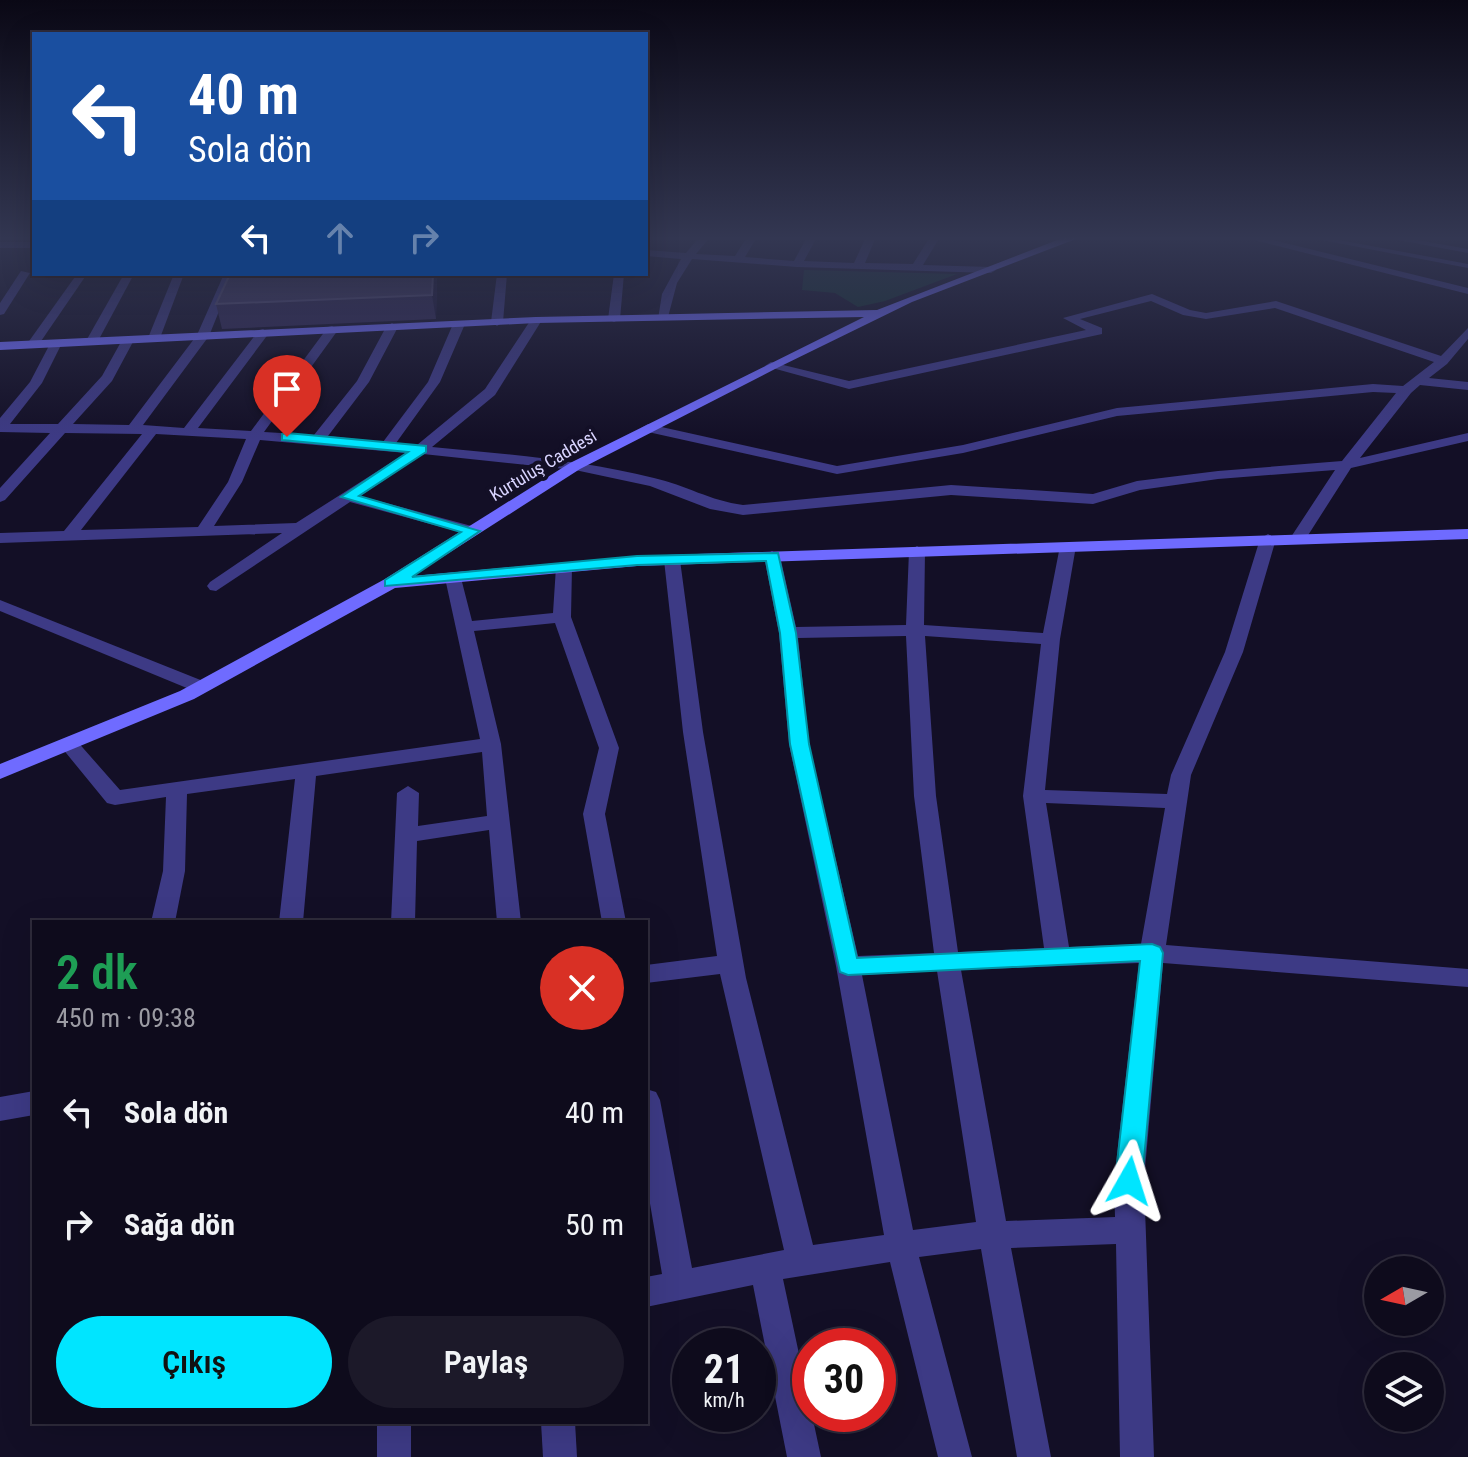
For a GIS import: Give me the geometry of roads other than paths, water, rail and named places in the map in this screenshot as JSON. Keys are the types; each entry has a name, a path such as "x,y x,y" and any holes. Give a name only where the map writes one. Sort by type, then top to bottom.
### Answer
{"street":[{"path":"33,344 60,305"},
{"path":"92,341 112,305"},
{"path":"154,338 167,305"},
{"path":"133,429 203,336 216,305"},
{"path":"497,322 499,305"},
{"path":"614,319 616,305"},
{"path":"662,317 665,305"},
{"name":"Kurtuluş Caddesi","path":"0,772 201,687 391,583 575,466 771,366 900,305"},
{"path":"771,366 849,385 1098,331 1069,318 1120,305"},
{"path":"1172,305 1200,316 1270,305"},
{"path":"1279,305 1443,361"},
{"path":"0,346 536,320 882,312"},
{"path":"216,586 421,449 490,392 536,320"},
{"path":"387,446 434,382 459,324"},
{"path":"318,439 363,382 392,327"},
{"path":"203,531 235,482 255,435 332,330"},
{"path":"1299,537 1346,465 1410,386 1443,361 1468,332"},
{"path":"189,431 263,333"},
{"path":"0,497 107,378 128,340"},
{"path":"0,427 36,383 56,343"},
{"path":"648,428 837,470 963,449 1117,412 1373,388 1468,386"},
{"path":"0,427 189,431 318,439 575,466 654,482 715,506 743,510 951,490 1093,499 1137,486 1218,475 1346,465 1468,437"},
{"path":"68,536 152,430"},
{"path":"348,497 473,531"},
{"path":"2,539 300,528"},
{"path":"391,583 672,560 1299,537 1468,534"},
{"path":"1137,1457 1129,1181 1152,953 1181,775 1234,652 1268,539"},
{"path":"1058,957 1034,796 1051,639 1068,546"},
{"path":"917,551 913,630 921,781 947,962 1034,1457"},
{"path":"772,556 788,633 799,744 848,966 901,1246 955,1457"},
{"path":"672,560 693,732 730,964 802,1261"},
{"path":"564,567 562,617 609,748 594,814 614,920"},
{"path":"453,578 491,744 509,920"},
{"path":"1,607 201,687"},
{"path":"465,627 562,617"},
{"path":"788,633 913,630 1051,639"},
{"path":"69,744 115,798 491,744"},
{"path":"291,920 306,771"},
{"path":"163,920 174,871 177,789"},
{"path":"403,920 408,793"},
{"path":"1034,796 1177,801"},
{"path":"406,835 499,821"},
{"path":"848,966 1152,953 1468,978"},
{"path":"648,974 730,964"},
{"path":"0,1109 32,1103"},
{"path":"648,1111 680,1285"},
{"path":"648,1292 802,1261 901,1246 993,1235 1129,1230"},
{"path":"765,1268 804,1457"},
{"path":"394,1424 394,1457"},
{"path":"558,1424 560,1457"}]}
